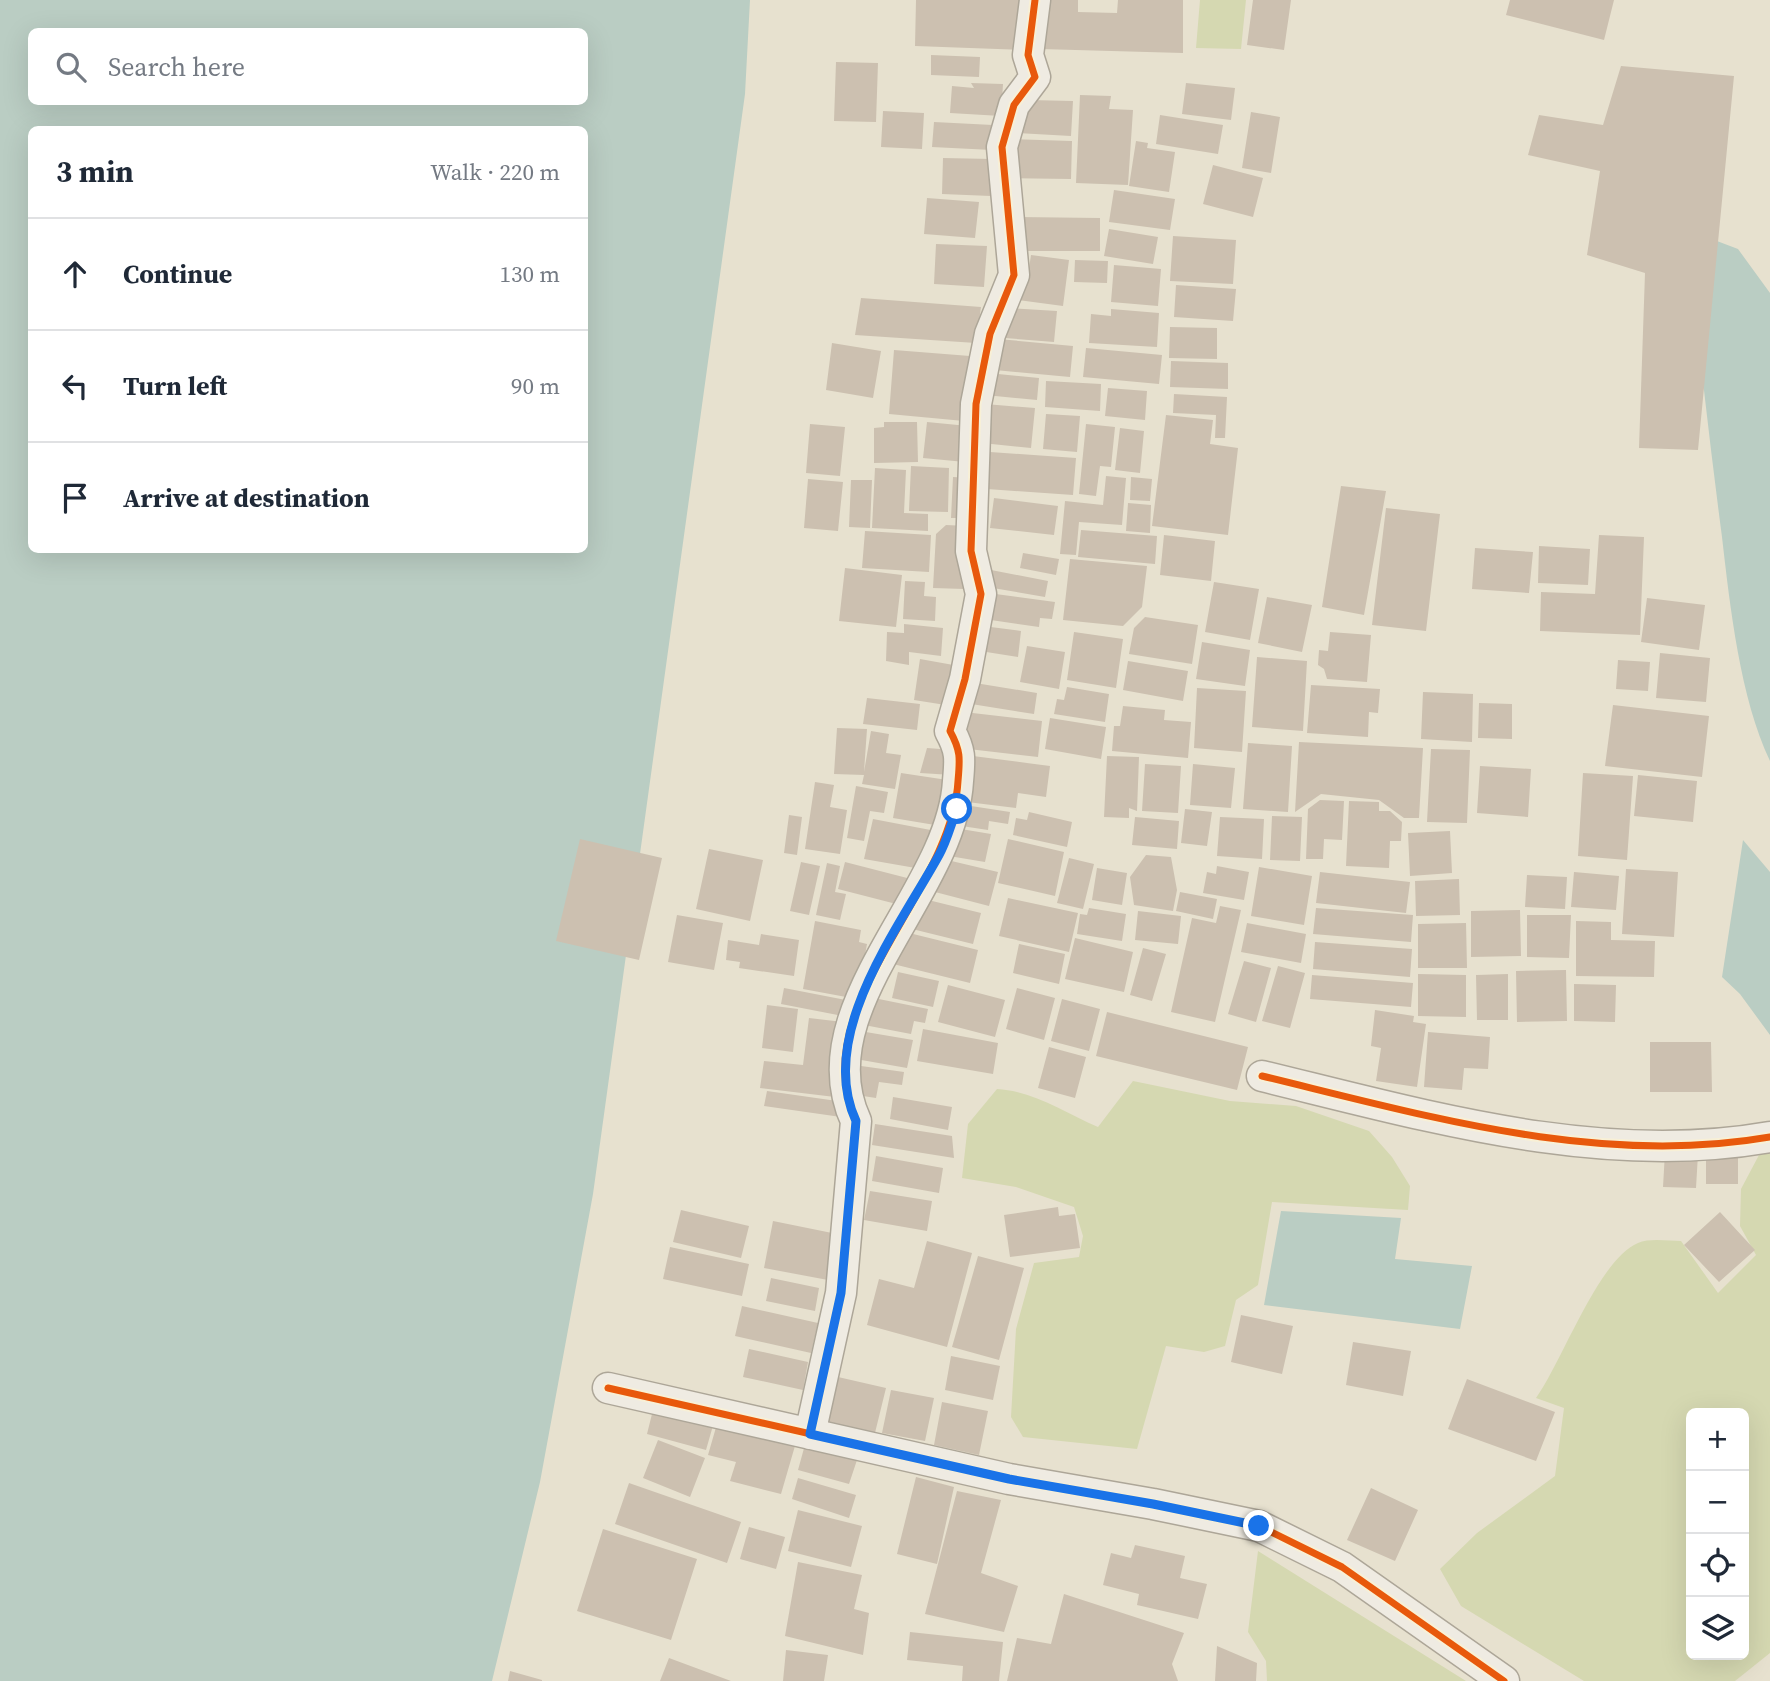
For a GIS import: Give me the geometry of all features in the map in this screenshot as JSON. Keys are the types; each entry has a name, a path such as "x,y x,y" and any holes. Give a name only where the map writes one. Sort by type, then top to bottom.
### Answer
{"street":[{"path":"810,1434 841,1293 856,1121 845,1098 849,1029 876,968 941,852 957,809 960,749 950,731 965,679 981,594 971,551 976,404 990,334 1014,275 1002,147 1014,105 1035,77 1028,55 1035,0"},
{"path":"1262,1076 1435,1118 1604,1145 1740,1142 1770,1137"},
{"path":"608,1388 1009,1479 1259,1526 1342,1567 1504,1681"}],"green space":[{"path":"1200,0 1246,0 1241,49 1196,48"},
{"path":"1133,1081 1230,1101 1296,1106 1369,1131 1392,1157 1410,1186 1408,1210 1272,1202 1258,1285 1236,1300 1225,1346 1204,1352 1166,1346 1137,1449 1023,1437 1011,1417 1016,1329 1034,1263 1079,1257 1083,1236 1074,1207 1016,1187 962,1178 968,1124 997,1089 1037,1098 1098,1127"},
{"path":"1770,1153 1770,1653 1735,1681 1584,1681 1461,1606 1440,1569 1477,1533 1555,1476 1564,1408 1536,1398 1595,1289 1609,1269 1623,1253 1643,1241 1681,1241 1718,1293 1756,1255 1740,1226 1741,1189 1759,1155"},
{"path":"1258,1551 1466,1681 1267,1681 1266,1661 1248,1632"}],"shaded area":[{"path":"0,0 750,0 745,94 593,1194 540,1482 492,1681 0,1681"},
{"path":"1709,238 1738,249 1770,293 1770,761 1751,709 1738,651 1705,401 1690,265"},
{"path":"1743,840 1770,872 1770,1035 1740,994 1722,977"},
{"path":"1281,1211 1401,1218 1395,1259 1472,1266 1460,1329 1264,1305"}],"building":[{"path":"916,0 1025,0 1023,50 915,46"},
{"path":"1040,0 1078,0 1078,12 1117,13 1118,0 1183,0 1183,53 1040,49"},
{"path":"1253,0 1291,0 1284,50 1247,45"},
{"path":"1510,0 1614,0 1604,40 1506,15"},
{"path":"931,55 980,57 979,77 931,75"},
{"path":"836,62 878,63 876,122 834,121"},
{"path":"1621,66 1734,76 1698,450 1639,448 1645,273 1587,255 1600,171 1528,155 1539,115 1603,125"},
{"path":"971,83 1003,84 1001,116 950,113 952,86 974,88"},
{"path":"1186,83 1235,88 1231,120 1182,114"},
{"path":"1080,95 1111,96 1109,109 1133,110 1128,185 1076,183"},
{"path":"1029,100 1073,101 1071,136 1017,133"},
{"path":"883,111 924,113 922,149 881,147"},
{"path":"1251,112 1280,117 1271,173 1242,168"},
{"path":"1160,115 1223,125 1218,154 1156,144"},
{"path":"934,122 993,125 992,150 932,147"},
{"path":"1008,139 1072,141 1071,179 1007,178"},
{"path":"1136,141 1148,143 1147,148 1175,152 1169,192 1129,186"},
{"path":"943,158 992,159 991,196 942,194"},
{"path":"1213,165 1263,178 1253,217 1203,204"},
{"path":"1114,190 1175,199 1170,230 1109,222"},
{"path":"927,198 979,202 975,238 924,234"},
{"path":"1018,217 1100,218 1100,251 1017,251"},
{"path":"1109,229 1158,237 1153,264 1104,256"},
{"path":"1173,236 1236,240 1233,284 1170,281"},
{"path":"936,244 987,246 984,287 934,284"},
{"path":"1031,255 1069,260 1063,306 1018,300 1028,275"},
{"path":"1075,260 1108,261 1107,283 1074,282"},
{"path":"1114,265 1161,269 1158,306 1111,302"},
{"path":"1176,285 1236,289 1233,321 1174,317"},
{"path":"861,298 981,307 976,343 855,335"},
{"path":"1007,308 1057,311 1054,342 1005,338"},
{"path":"1111,309 1159,313 1157,347 1089,343 1091,314 1111,316"},
{"path":"1170,327 1217,328 1217,359 1169,358"},
{"path":"998,339 1073,346 1070,377 995,370"},
{"path":"832,343 881,351 873,398 826,390"},
{"path":"1086,348 1162,355 1159,384 1083,377"},
{"path":"894,350 970,356 964,421 889,414"},
{"path":"1171,361 1228,363 1228,389 1170,387"},
{"path":"988,373 1039,378 1037,400 985,395"},
{"path":"1046,381 1101,384 1100,411 1045,407"},
{"path":"1108,388 1147,391 1145,420 1105,416"},
{"path":"1174,394 1227,397 1225,438 1215,438 1216,415 1173,413"},
{"path":"985,404 1035,408 1031,448 982,443"},
{"path":"1046,414 1080,416 1077,452 1043,449"},
{"path":"1166,415 1213,420 1210,444 1238,448 1228,535 1152,526"},
{"path":"884,422 917,422 918,462 874,463 874,428 884,427"},
{"path":"927,422 968,426 965,462 923,458"},
{"path":"810,424 845,427 840,476 806,473"},
{"path":"1086,424 1115,427 1111,467 1100,466 1096,496 1079,494"},
{"path":"1120,428 1144,431 1140,473 1115,470"},
{"path":"990,452 1076,458 1073,495 987,489"},
{"path":"911,466 949,468 948,512 909,511"},
{"path":"875,468 906,470 904,513 928,514 928,531 872,528"},
{"path":"1106,476 1126,478 1122,525 1079,522 1076,555 1060,554 1065,501 1103,505"},
{"path":"953,477 972,478 971,518 951,518"},
{"path":"1131,477 1152,479 1150,501 1130,500"},
{"path":"808,479 843,482 838,531 804,528"},
{"path":"851,480 872,480 870,528 849,527"},
{"path":"1341,486 1386,491 1364,615 1322,607"},
{"path":"994,498 1058,506 1054,535 990,528"},
{"path":"1128,503 1151,505 1150,533 1126,531"},
{"path":"1386,508 1440,514 1426,631 1372,625"},
{"path":"946,525 967,526 964,589 933,588 936,534"},
{"path":"1081,530 1157,536 1155,564 1078,557"},
{"path":"865,531 931,535 929,572 862,568"},
{"path":"1164,535 1215,541 1211,581 1160,575"},
{"path":"1599,535 1644,537 1640,635 1540,631 1541,592 1595,594"},
{"path":"1539,546 1590,549 1588,585 1538,583"},
{"path":"1475,548 1533,552 1529,593 1472,589"},
{"path":"1023,553 1059,559 1056,575 1020,568"},
{"path":"1070,559 1147,566 1142,607 1123,626 1063,620"},
{"path":"845,568 902,575 896,627 839,621"},
{"path":"991,570 1048,581 1045,597 987,587"},
{"path":"905,581 925,582 924,596 936,597 935,621 903,619"},
{"path":"1214,582 1259,589 1250,640 1205,632"},
{"path":"988,593 1055,602 1052,619 1040,618 1039,627 984,619"},
{"path":"1267,597 1312,605 1302,652 1258,643"},
{"path":"1647,598 1705,605 1699,650 1641,642"},
{"path":"1145,617 1198,625 1192,664 1129,654 1134,628"},
{"path":"904,624 943,628 941,656 909,652 909,665 886,661 887,632 904,633"},
{"path":"983,626 1021,631 1018,657 980,651"},
{"path":"1074,632 1123,639 1116,688 1067,680"},
{"path":"1330,632 1371,635 1367,682 1327,679 1324,669 1318,665 1319,650 1328,651"},
{"path":"1202,642 1250,650 1245,686 1196,679"},
{"path":"1027,646 1065,652 1059,689 1020,682"},
{"path":"1660,653 1710,658 1706,702 1656,698"},
{"path":"1257,657 1307,661 1303,731 1252,727"},
{"path":"920,659 959,666 952,706 914,700"},
{"path":"1618,660 1650,662 1648,691 1616,689"},
{"path":"1128,661 1188,671 1183,701 1123,690"},
{"path":"969,682 1037,693 1034,714 965,703"},
{"path":"1311,685 1380,689 1378,713 1369,712 1368,737 1307,733"},
{"path":"1067,687 1109,694 1105,722 1054,714 1057,699 1064,700"},
{"path":"1197,688 1246,691 1242,752 1194,748"},
{"path":"1423,692 1473,694 1472,742 1421,739"},
{"path":"867,698 920,704 917,730 863,724"},
{"path":"1479,703 1512,704 1512,739 1478,738"},
{"path":"1613,705 1709,716 1702,777 1605,766"},
{"path":"1123,706 1165,710 1164,720 1191,722 1188,758 1112,751 1114,726 1120,726"},
{"path":"964,712 1042,721 1038,757 960,748"},
{"path":"1050,718 1106,727 1101,759 1045,749"},
{"path":"837,728 867,729 864,772 871,731 889,734 886,753 901,755 895,789 862,784 864,775 834,774"},
{"path":"1299,742 1423,748 1419,818 1404,818 1379,800 1321,794 1295,812"},
{"path":"1248,743 1292,746 1288,812 1243,809"},
{"path":"927,748 954,750 952,775 920,773"},
{"path":"1431,749 1470,750 1467,823 1427,822"},
{"path":"965,755 1050,766 1046,797 1018,793 1016,808 959,801"},
{"path":"1107,756 1139,757 1137,811 1129,808 1129,818 1104,817"},
{"path":"1145,764 1181,766 1178,813 1142,811"},
{"path":"1193,764 1235,768 1231,808 1190,805"},
{"path":"1480,766 1531,769 1528,817 1477,813"},
{"path":"901,773 954,781 947,827 893,818"},
{"path":"1583,773 1633,776 1627,860 1578,856"},
{"path":"1638,775 1697,781 1693,822 1634,816"},
{"path":"815,782 834,785 830,807 847,810 840,854 805,849"},
{"path":"856,786 888,792 884,813 870,811 864,841 847,838"},
{"path":"1320,800 1344,801 1342,840 1324,839 1323,859 1306,859 1308,809"},
{"path":"1349,801 1379,802 1379,811 1390,811 1402,822 1401,841 1390,841 1389,868 1346,866"},
{"path":"958,804 1010,812 1008,824 989,821 988,830 955,825"},
{"path":"1185,809 1212,812 1207,846 1181,843"},
{"path":"1029,812 1072,822 1067,847 1013,835 1016,818 1027,820"},
{"path":"789,815 802,817 797,855 784,853"},
{"path":"1272,816 1302,817 1300,861 1270,860"},
{"path":"1135,817 1179,821 1177,849 1132,845"},
{"path":"1220,817 1264,819 1262,859 1217,856"},
{"path":"873,819 941,832 927,870 864,859"},
{"path":"955,828 991,834 985,862 949,856"},
{"path":"1450,831 1452,873 1410,876 1408,833"},
{"path":"580,839 662,858 639,960 556,941"},
{"path":"1008,839 1064,852 1055,896 998,883"},
{"path":"709,849 763,860 750,921 696,909"},
{"path":"1146,855 1171,857 1177,890 1173,911 1134,905 1130,877"},
{"path":"1069,858 1094,864 1083,909 1057,903"},
{"path":"943,859 998,872 989,906 935,892"},
{"path":"801,862 820,866 809,915 790,911"},
{"path":"845,862 911,879 904,906 838,889"},
{"path":"827,863 840,866 835,892 846,894 840,920 816,915"},
{"path":"1217,866 1249,872 1244,900 1203,893 1207,872 1216,874"},
{"path":"1259,867 1312,876 1304,925 1251,916"},
{"path":"1097,868 1127,873 1122,905 1092,900"},
{"path":"1626,869 1678,872 1674,937 1622,934"},
{"path":"1320,872 1410,882 1406,913 1316,903"},
{"path":"1574,872 1619,876 1616,910 1571,907"},
{"path":"1527,875 1567,877 1565,909 1525,907"},
{"path":"1459,879 1460,915 1416,916 1415,881"},
{"path":"1180,892 1217,899 1213,919 1176,911"},
{"path":"916,897 981,913 973,944 908,928"},
{"path":"1008,898 1078,913 1069,952 999,936"},
{"path":"1220,906 1241,910 1215,1022 1171,1012 1192,918 1216,923"},
{"path":"1089,908 1126,914 1122,941 1077,934 1080,914 1087,915"},
{"path":"1316,908 1413,915 1411,942 1313,934"},
{"path":"1520,910 1521,956 1471,957 1471,911"},
{"path":"1138,911 1181,916 1178,944 1135,940"},
{"path":"677,915 723,923 714,970 668,962"},
{"path":"1527,915 1571,915 1569,958 1527,957"},
{"path":"815,921 861,930 859,942 867,944 857,999 803,989"},
{"path":"1576,921 1611,922 1611,940 1655,941 1654,977 1576,976"},
{"path":"1247,923 1306,934 1301,963 1241,952"},
{"path":"1466,923 1467,968 1418,968 1418,924"},
{"path":"901,931 978,950 970,983 893,964"},
{"path":"761,934 799,940 794,976 739,968 740,962 726,960 728,940 759,945"},
{"path":"1075,938 1133,952 1124,992 1065,979"},
{"path":"1315,942 1412,949 1410,977 1313,969"},
{"path":"1019,944 1065,954 1059,984 1013,973"},
{"path":"1143,948 1166,954 1152,1001 1130,995"},
{"path":"1244,961 1271,968 1256,1022 1228,1014"},
{"path":"1278,966 1305,973 1290,1028 1262,1021"},
{"path":"1566,970 1567,1021 1517,1022 1516,971"},
{"path":"898,972 939,981 933,1007 892,998"},
{"path":"1418,974 1466,975 1466,1017 1418,1016"},
{"path":"1508,974 1508,1020 1477,1020 1476,975"},
{"path":"1312,975 1413,983 1411,1007 1310,999"},
{"path":"1574,984 1616,985 1615,1022 1574,1021"},
{"path":"948,985 1005,1000 995,1037 938,1022"},
{"path":"784,988 851,1001 848,1017 781,1004"},
{"path":"1017,988 1055,998 1044,1040 1006,1029"},
{"path":"864,996 928,1009 925,1023 914,1021 911,1034 859,1024"},
{"path":"1062,999 1100,1009 1089,1051 1051,1041"},
{"path":"767,1005 798,1009 793,1052 762,1048"},
{"path":"1375,1010 1414,1016 1413,1022 1426,1024 1417,1087 1376,1081 1381,1048 1371,1046"},
{"path":"1107,1012 1248,1047 1237,1090 1096,1056"},
{"path":"809,1018 843,1022 835,1097 760,1088 764,1061 803,1065"},
{"path":"923,1029 998,1043 993,1074 917,1061"},
{"path":"854,1030 913,1040 907,1068 850,1058"},
{"path":"1428,1032 1490,1037 1488,1069 1464,1068 1462,1090 1424,1087"},
{"path":"1650,1042 1711,1042 1712,1092 1650,1092"},
{"path":"1049,1047 1086,1057 1075,1098 1038,1088"},
{"path":"854,1065 904,1072 902,1085 879,1082 876,1098 850,1094"},
{"path":"767,1091 844,1102 841,1117 764,1106"},
{"path":"893,1097 952,1107 948,1130 890,1119"},
{"path":"875,1124 952,1136 954,1158 872,1145"},
{"path":"1665,1152 1698,1154 1696,1188 1663,1187"},
{"path":"1706,1155 1738,1155 1738,1184 1706,1184"},
{"path":"876,1156 943,1168 939,1193 872,1181"},
{"path":"870,1191 932,1201 927,1231 864,1220"},
{"path":"1058,1207 1059,1216 1075,1214 1080,1248 1010,1257 1004,1215"},
{"path":"681,1210 749,1226 741,1258 673,1242"},
{"path":"1720,1212 1755,1250 1719,1282 1684,1245"},
{"path":"773,1221 837,1234 828,1280 764,1268"},
{"path":"927,1241 972,1253 947,1347 867,1325 879,1279 914,1288"},
{"path":"670,1247 749,1264 742,1296 663,1279"},
{"path":"978,1256 1024,1268 999,1360 952,1347"},
{"path":"771,1278 819,1288 815,1311 766,1301"},
{"path":"742,1306 818,1323 811,1353 735,1336"},
{"path":"1241,1315 1293,1326 1282,1374 1231,1362"},
{"path":"1353,1342 1411,1351 1403,1396 1346,1385"},
{"path":"749,1349 808,1362 803,1390 743,1377"},
{"path":"951,1356 1000,1366 993,1400 945,1390"},
{"path":"838,1377 886,1388 873,1441 826,1429"},
{"path":"1467,1379 1555,1412 1536,1461 1448,1429"},
{"path":"891,1390 934,1398 925,1441 882,1433"},
{"path":"942,1402 988,1411 979,1455 934,1445"},
{"path":"654,1406 714,1422 706,1450 647,1434"},
{"path":"719,1417 797,1439 781,1494 730,1481 736,1462 708,1455"},
{"path":"658,1440 705,1458 690,1497 643,1478"},
{"path":"806,1441 859,1454 849,1484 798,1470"},
{"path":"916,1477 954,1487 937,1564 897,1554"},
{"path":"798,1478 856,1495 849,1518 792,1499"},
{"path":"629,1483 741,1522 727,1563 615,1524"},
{"path":"1371,1488 1418,1510 1395,1561 1347,1540"},
{"path":"957,1491 1001,1500 981,1573 1018,1586 1004,1632 925,1614"},
{"path":"798,1510 862,1526 851,1567 788,1551"},
{"path":"749,1527 785,1537 776,1569 740,1559"},
{"path":"603,1529 697,1559 671,1640 577,1611"},
{"path":"1135,1545 1185,1556 1180,1578 1207,1584 1198,1619 1137,1605 1139,1594 1103,1585 1111,1553 1131,1558"},
{"path":"798,1562 862,1575 854,1609 869,1613 863,1655 785,1636"},
{"path":"1064,1594 1184,1633 1172,1664 1178,1681 1007,1681 1017,1638 1051,1644"},
{"path":"910,1632 1003,1642 999,1681 962,1681 963,1666 907,1660"},
{"path":"1217,1646 1257,1663 1256,1681 1215,1681"},
{"path":"786,1650 828,1655 824,1681 783,1681"},
{"path":"669,1658 731,1681 660,1681"},
{"path":"510,1671 542,1680 542,1681 508,1681"}],"cycle path":[{"path":"810,1434 841,1293 856,1121 845,1079 849,1036 863,993 932,865 950,823 958,781 959,755 950,731 965,679 981,594 971,551 976,404 990,334 1014,275 1002,147 1014,105 1035,77 1028,55 1035,0"},
{"path":"1262,1076 1450,1121 1578,1141 1642,1146 1706,1145 1770,1137"},
{"path":"608,1388 1009,1479 1259,1526 1342,1567 1504,1681"}],"route":[{"path":"957,809 941,852 876,968 849,1029 845,1098 856,1121 841,1293 810,1434 1009,1479 1259,1526"}]}
